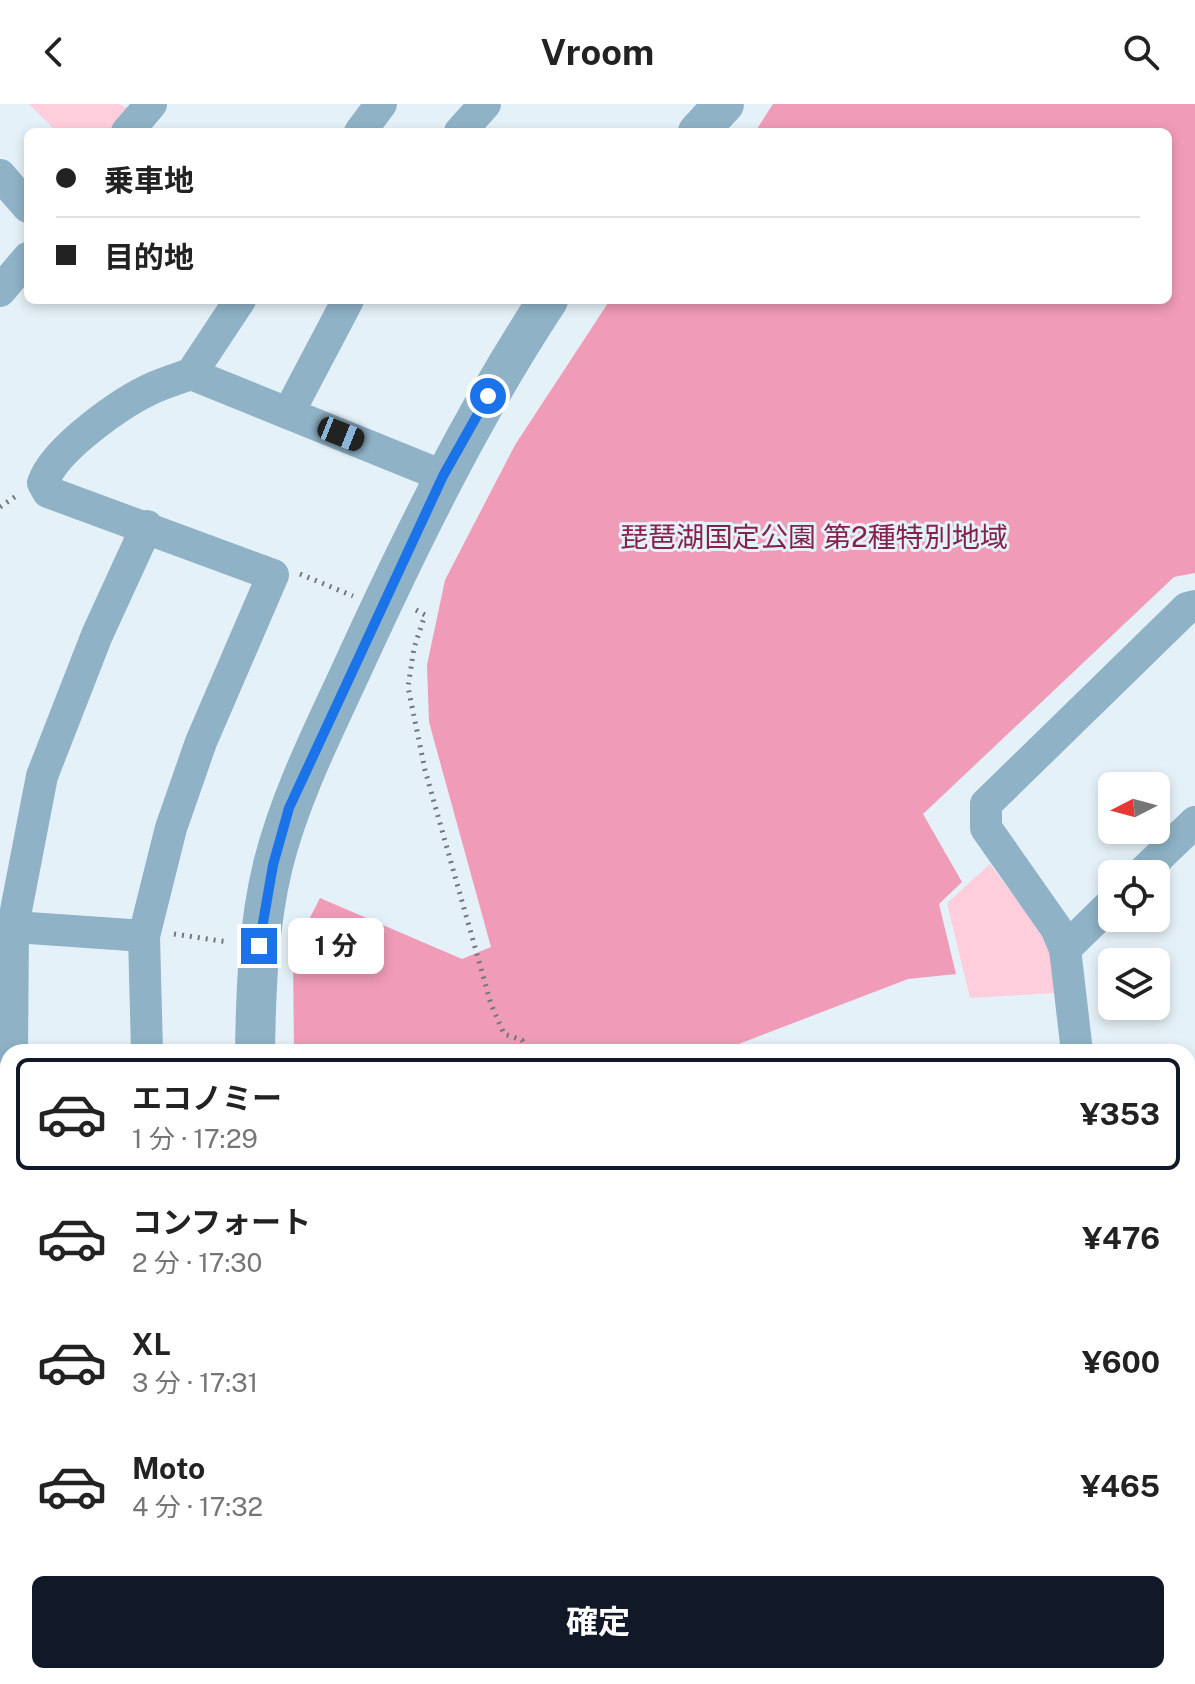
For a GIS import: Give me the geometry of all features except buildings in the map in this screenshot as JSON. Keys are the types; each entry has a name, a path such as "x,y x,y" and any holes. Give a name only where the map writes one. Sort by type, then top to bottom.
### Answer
{"street":[{"path":"130,128 151,104"},
{"path":"363,128 381,104"},
{"path":"464,128 485,104"},
{"path":"702,128 724,104"},
{"path":"0,175 24,202"},
{"path":"0,291 24,263"},
{"path":"147,1044 145,933 171,828 201,742 273,575 48,492 43,483 59,455 106,417 154,387 191,374 237,304"},
{"path":"289,412 346,304"},
{"path":"255,1044 256,974 262,918 289,808 443,476 505,367 545,304"},
{"path":"191,374 443,476"},
{"path":"12,1044 6,926 42,776 97,635 147,526"},
{"path":"1076,1044 1065,949 1056,928 986,828 986,804 1187,608 1195,606"},
{"path":"1156,860 1195,822"},
{"path":"1065,949 1098,917"},
{"path":"6,926 145,933"}],"path":[{"path":"273,575 293,571 362,599"},
{"path":"408,607 425,615 414,648 408,687 425,770 491,1004 504,1034 522,1040 524,1044"},
{"path":"145,933 237,943"}],"shaded area":[{"path":"29,104 119,104 132,111 118,128 53,128"},
{"path":"990,864 1049,942 1055,993 970,998 947,903"}],"green space":[{"name":"琵琶湖国定公園 第2種特別地域","path":"773,104 1195,104 1195,573 1174,577 923,814 962,882 939,904 956,974 908,979 739,1044 294,1044 293,951 320,898 462,959 491,947 429,722 427,665 445,580 515,445 607,304 1172,304 1172,128 758,128"}],"route":[{"path":"259,946 273,865 289,808 443,476 488,396"}]}
